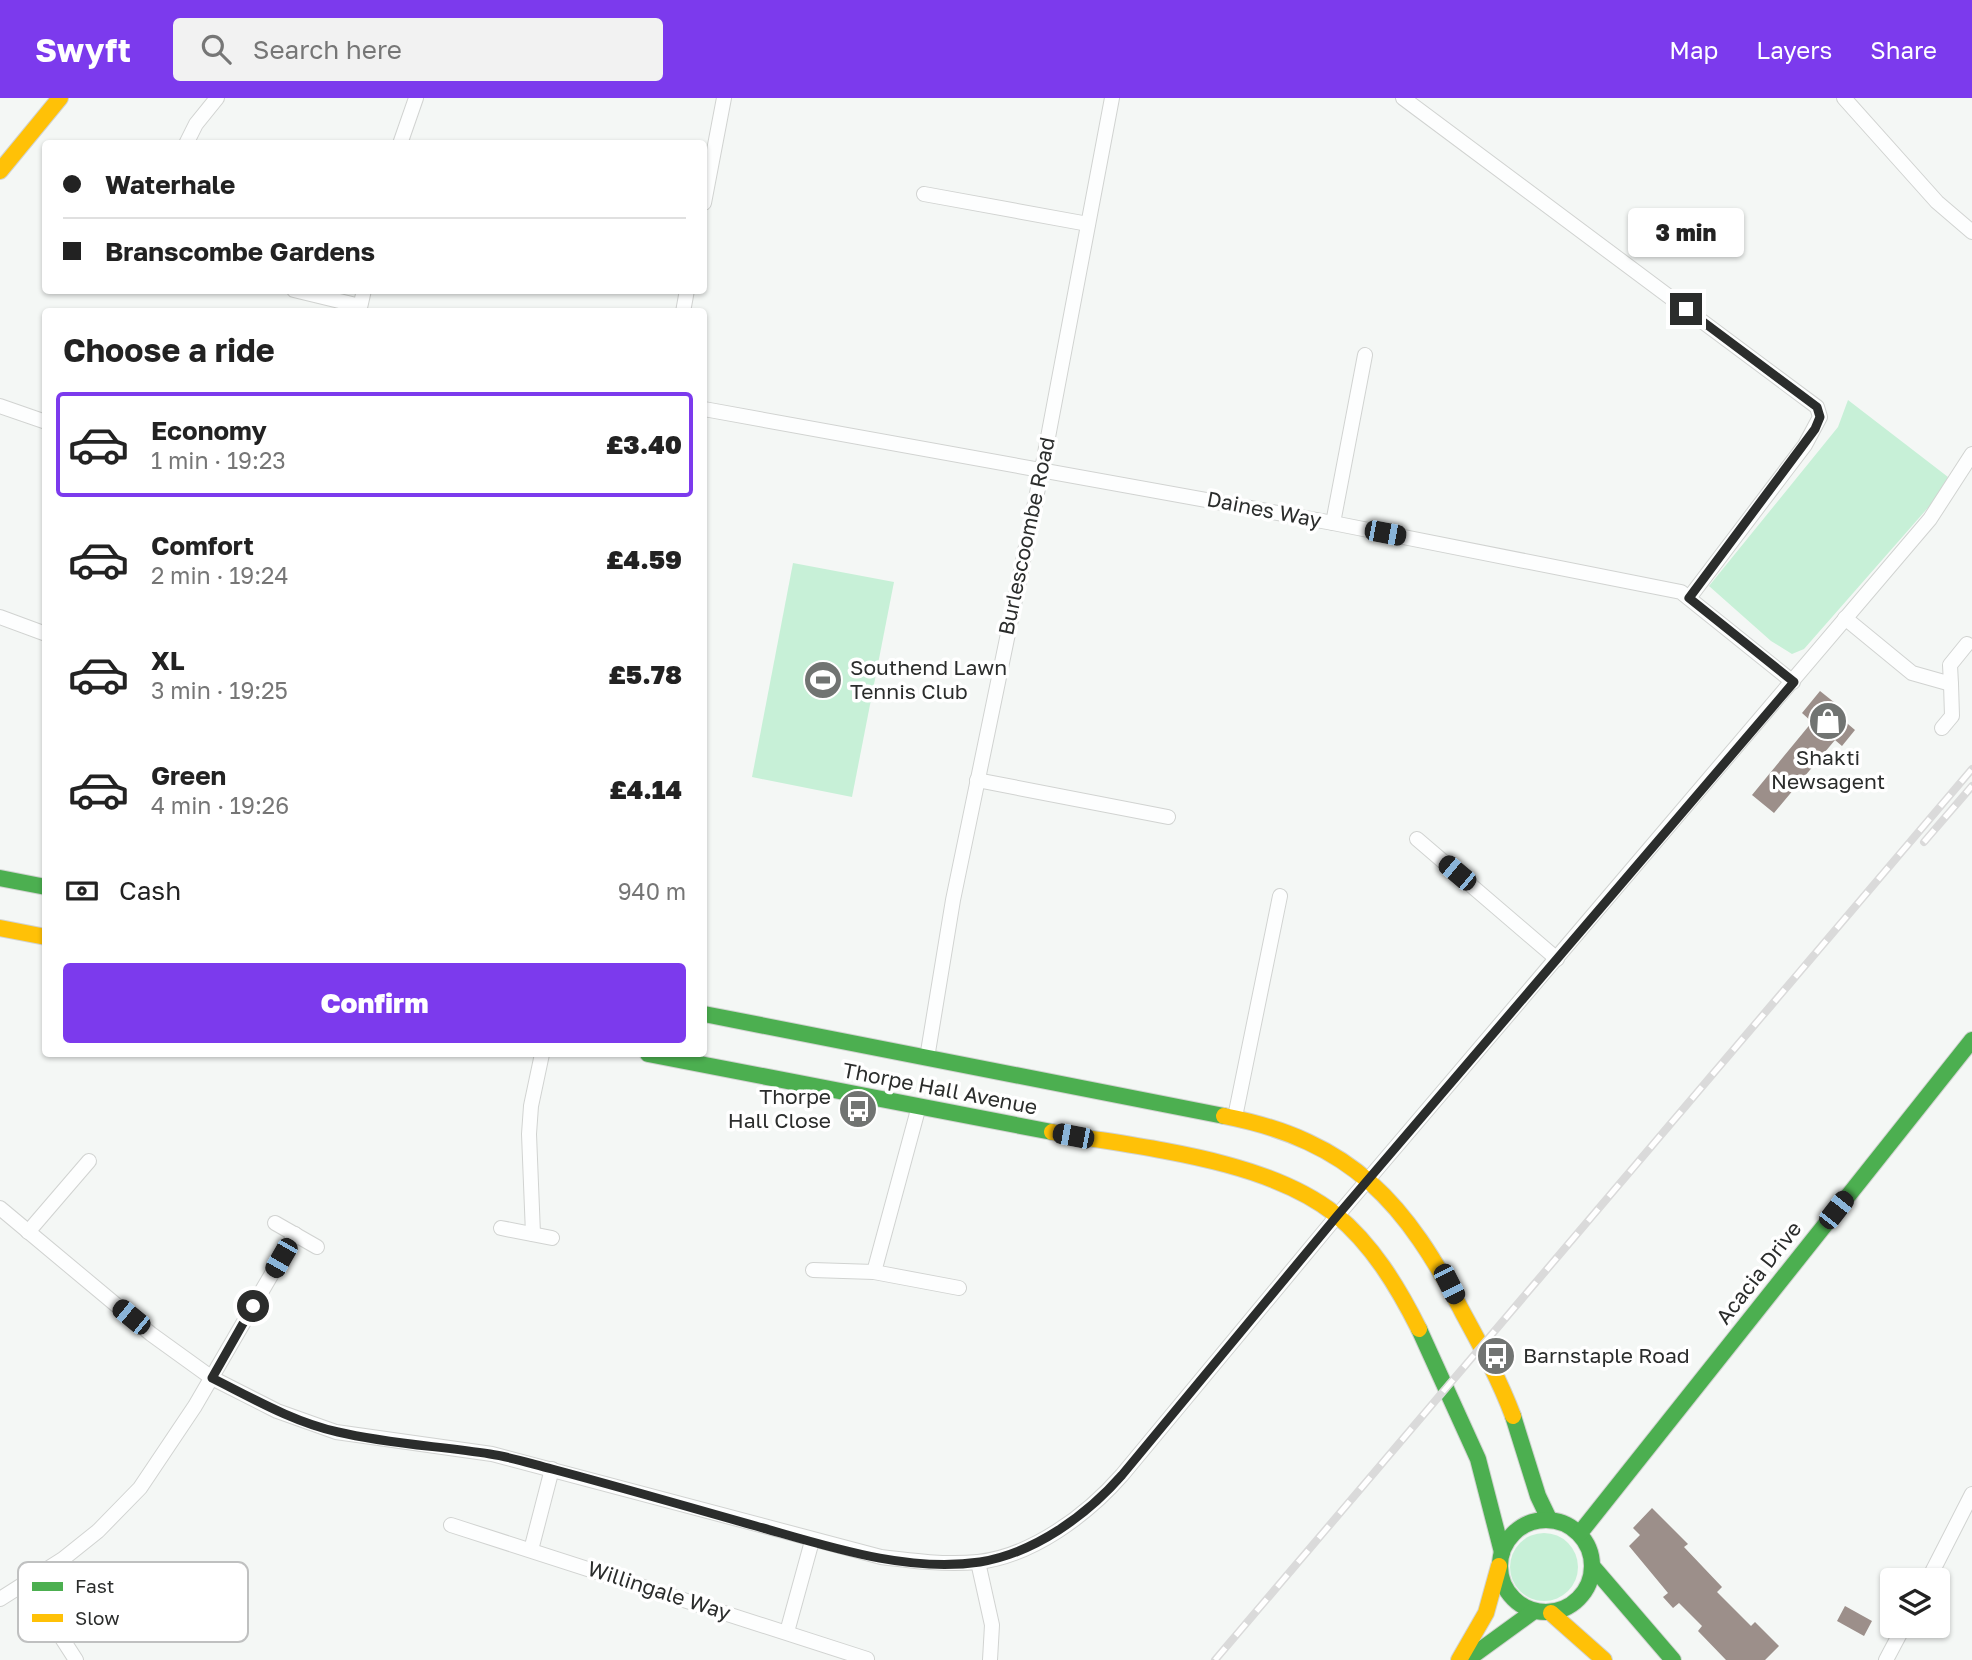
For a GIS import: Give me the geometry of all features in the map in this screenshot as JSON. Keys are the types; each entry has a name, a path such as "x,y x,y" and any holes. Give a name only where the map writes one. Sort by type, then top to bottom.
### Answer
{"street":[{"path":"0,170 60,98"},
{"path":"188,140 196,124 217,98"},
{"path":"401,140 416,98"},
{"path":"707,187 724,98"},
{"name":"Burlescoombe Road","path":"927,1058 977,780 1042,469 1112,98"},
{"path":"1404,98 1817,407 1820,417 1815,429 1689,598"},
{"path":"1844,98 1937,202 1972,232"},
{"path":"924,194 1088,223"},
{"path":"307,294 356,308"},
{"path":"1333,523 1365,355"},
{"path":"0,406 42,421"},
{"name":"Daines Way","path":"707,410 1333,523 1670,589 1689,598 1794,682"},
{"path":"0,1208 151,1334 212,1378 277,1411 336,1432 492,1454 881,1558 923,1562 978,1562 1019,1550 1050,1534 1101,1499 1337,1216 1371,1180 1930,519 1972,454"},
{"path":"0,617 42,633"},
{"path":"1845,618 1912,673 1951,684"},
{"path":"1942,728 1952,716 1950,665 1967,644"},
{"path":"977,780 1168,817"},
{"path":"1416,839 1557,959"},
{"path":"0,878 42,886"},
{"path":"1236,1117 1280,896"},
{"path":"0,928 42,936"},
{"name":"Thorpe Hall Avenue","path":"707,1015 1236,1117 1267,1124 1331,1151 1371,1180 1411,1222 1438,1264 1516,1421 1535,1492 1549,1519"},
{"name":"Acacia Drive","path":"1580,1533 1972,1040"},
{"path":"533,1234 529,1134 531,1106 541,1057"},
{"name":"Thorpe Hall Avenue","path":"664,1057 1226,1165 1279,1181 1303,1192 1337,1216 1378,1260 1429,1350 1478,1457 1501,1559"},
{"path":"874,1272 919,1106"},
{"path":"28,1232 89,1161"},
{"path":"275,1223 317,1247"},
{"path":"501,1228 552,1238"},
{"path":"56,1562 98,1531 140,1488 212,1378 295,1234"},
{"path":"813,1270 874,1272 959,1289"},
{"path":"531,1550 552,1469"},
{"path":"1933,1568 1972,1494"},
{"path":"1459,1660 1484,1616 1510,1536 1522,1525 1549,1519 1560,1521 1580,1533 1591,1553 1593,1567 1589,1585 1579,1600 1563,1610 1543,1612 1482,1645 1466,1660"},
{"name":"Willingale Way","path":"451,1525 867,1659"},
{"path":"787,1632 812,1541"},
{"path":"1501,1559 1502,1581 1512,1598 1543,1612 1604,1660"},
{"path":"978,1562 992,1625 990,1660"},
{"path":"1593,1567 1673,1660"},
{"path":"0,1599 18,1589"},
{"path":"1886,1660 1898,1638"},
{"path":"64,1642 76,1660"}],"green space":[{"path":"1848,400 1948,477 1940,494 1804,649 1792,654 1771,641 1709,586 1838,427"},
{"name":"Southend Lawn Tennis Club","path":"793,563 894,582 852,797 752,777"},
{"path":"1544,1533 1557,1536 1568,1543 1575,1554 1578,1567 1575,1580 1568,1591 1557,1598 1544,1601 1531,1598 1520,1591 1513,1580 1510,1567 1513,1554 1520,1543 1531,1536"}],"building":[{"path":"1820,691 1840,707 1835,713 1855,730 1842,746 1835,740 1774,813 1752,795 1812,722 1802,713"},
{"path":"1652,1508 1688,1544 1684,1547 1722,1587 1717,1592 1751,1626 1755,1622 1779,1646 1765,1660 1726,1660 1698,1631 1702,1626 1679,1603 1673,1608 1663,1597 1668,1593 1629,1546 1640,1535 1633,1528"},
{"path":"1845,1606 1872,1621 1864,1636 1837,1621"}],"railway":[{"path":"1215,1660 1972,769"},
{"path":"1924,842 1972,786"}],"traffic: fast":[{"path":"0,878 42,886"},
{"path":"707,1015 1224,1116"},
{"path":"1580,1533 1972,1040"},
{"path":"664,1057 1052,1132"},
{"path":"1419,1329 1478,1459 1502,1552"},
{"path":"1513,1416 1538,1496 1549,1519"},
{"path":"1537,1520 1555,1520 1572,1527 1585,1540 1592,1557 1592,1566 1592,1575 1585,1592 1572,1605 1555,1612 1537,1612 1520,1605 1507,1592 1500,1575 1500,1557 1507,1540 1520,1527 1537,1520"},
{"path":"1593,1567 1673,1660"},
{"path":"1468,1659 1534,1611"}],"traffic: slow":[{"path":"0,171 60,98"},
{"path":"0,928 42,936"},
{"path":"1224,1116 1269,1127 1308,1142 1341,1160 1371,1183 1397,1209 1442,1275 1490,1365 1513,1416"},
{"path":"1052,1132 1200,1158 1273,1180 1306,1195 1335,1214 1372,1252 1393,1282 1419,1329"},
{"path":"1459,1660 1486,1613 1499,1566"},
{"path":"1551,1613 1604,1660"}],"place":[{"name":"Southend Lawn Tennis Club","path":"823,680"},
{"name":"Shakti Newsagent","path":"1828,721"},
{"name":"Thorpe Hall Close","path":"858,1109"},
{"name":"Barnstaple Road","path":"1496,1356"}],"route":[{"path":"253,1306 212,1378 277,1411 336,1432 390,1442 492,1454 881,1558 923,1562 978,1562 1019,1550 1075,1518 1101,1499 1122,1475 1337,1216 1371,1180 1794,682 1689,598 1805,445 1820,417 1817,407 1686,309"}]}
